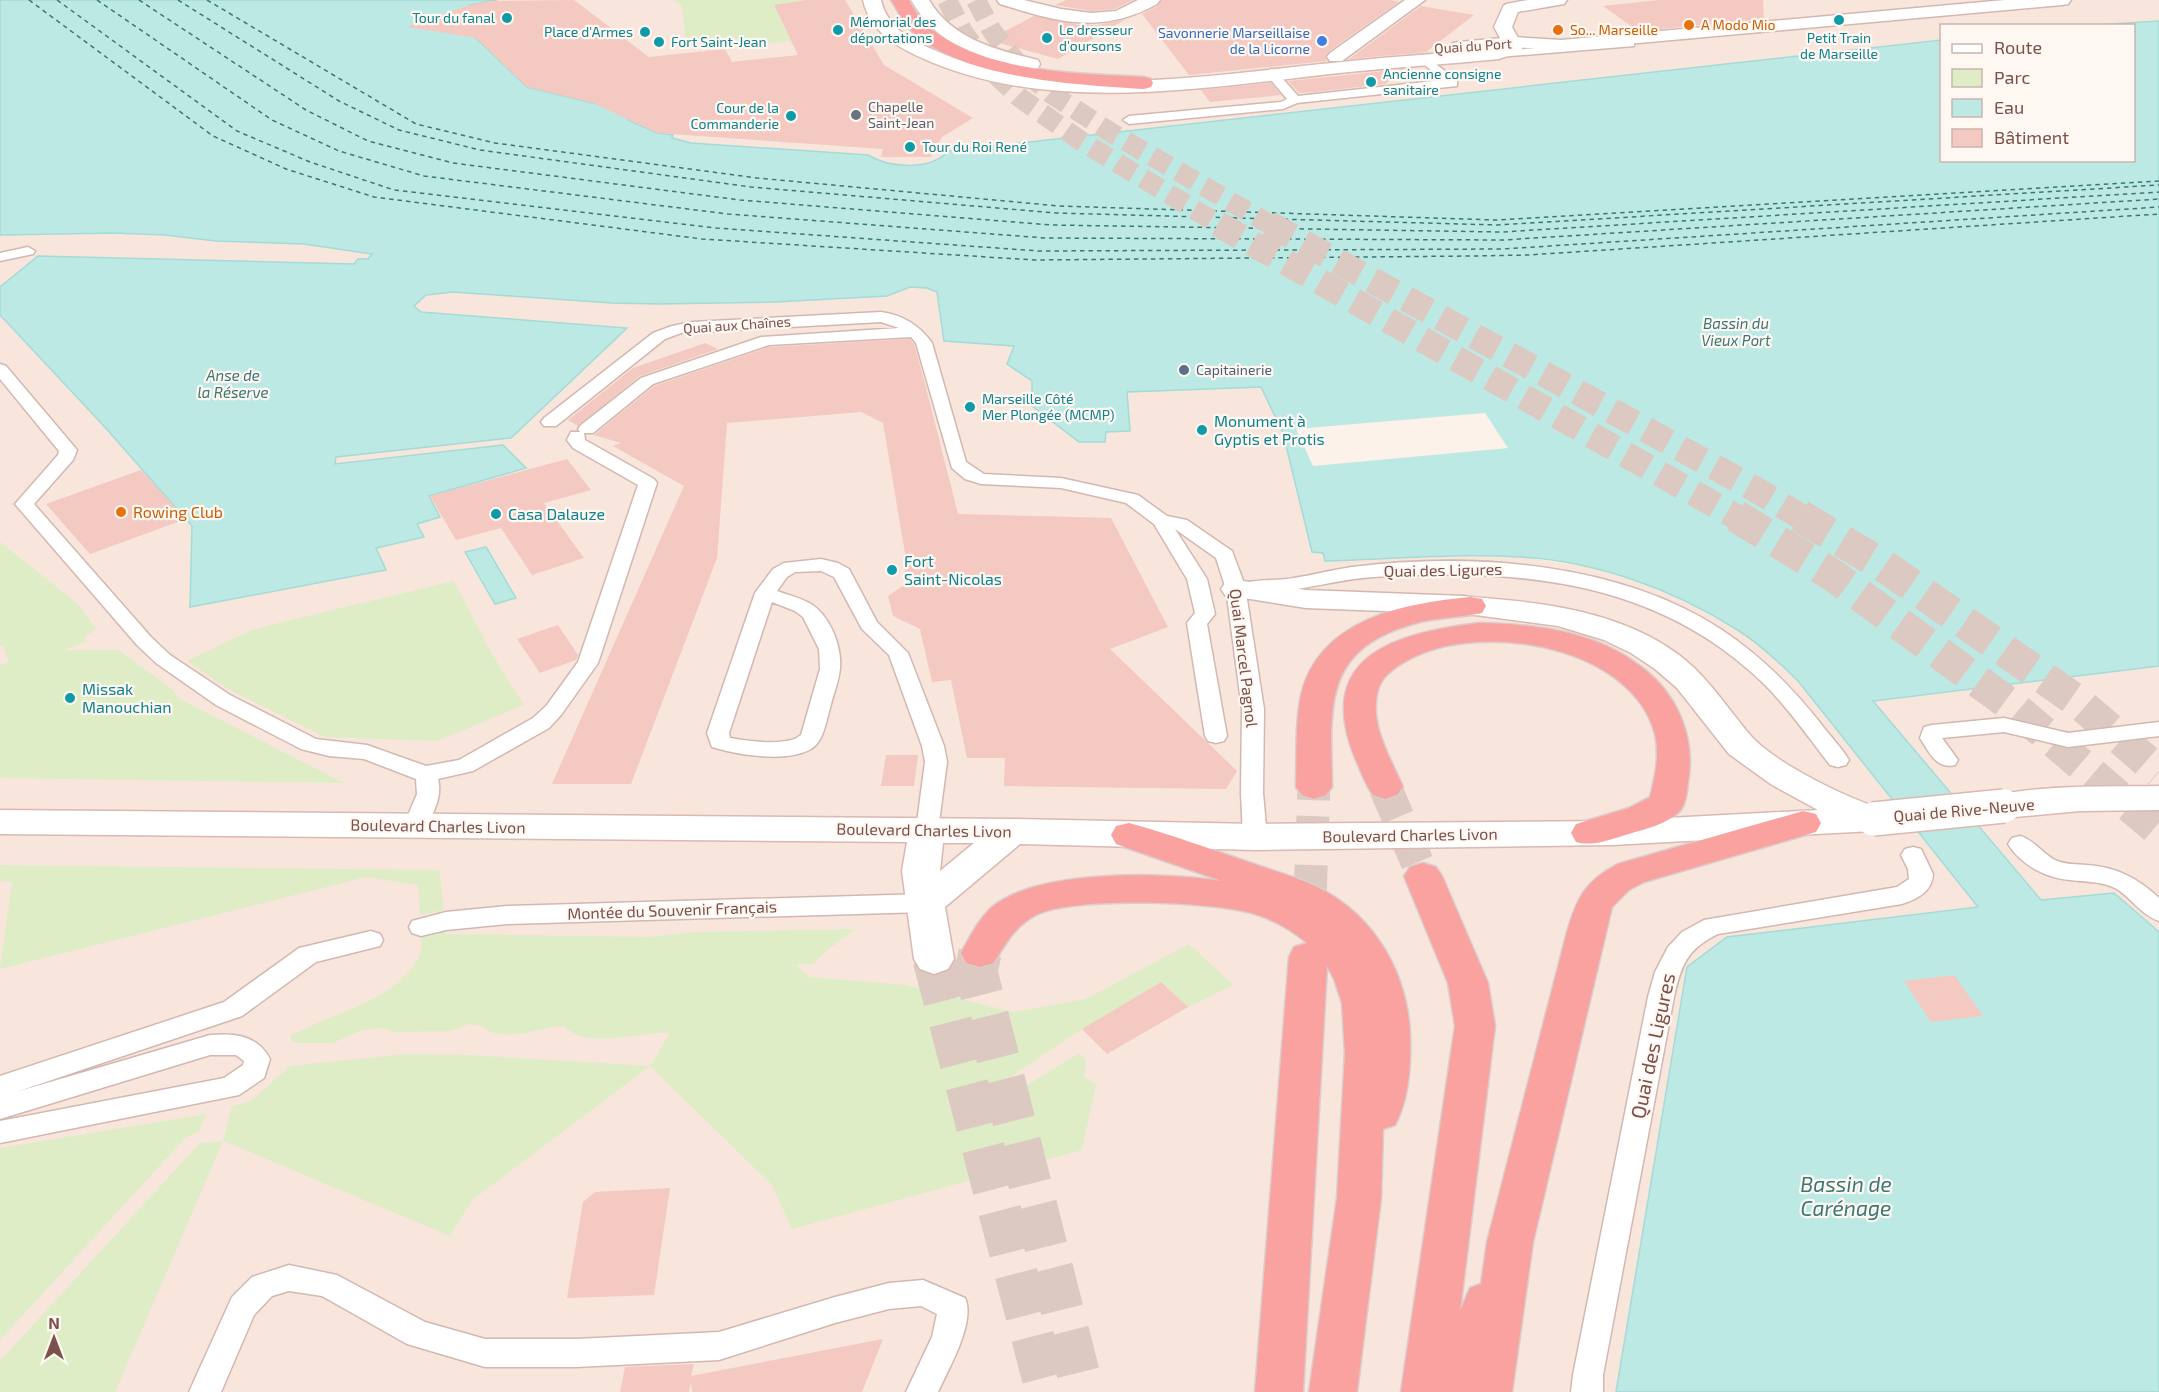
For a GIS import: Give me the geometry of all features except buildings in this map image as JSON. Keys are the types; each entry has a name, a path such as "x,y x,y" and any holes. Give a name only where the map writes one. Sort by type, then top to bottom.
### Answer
{"highway":[{"path":"900,0 906,13 930,37 978,60 1037,74 1144,83"},
{"path":"1314,787 1316,711 1322,681 1338,655 1371,630 1412,613 1471,606"},
{"path":"1385,787 1362,729 1359,713 1362,686 1379,664 1396,652 1424,640 1461,632 1497,631 1539,635 1579,646 1631,675 1662,710 1671,733 1674,753 1673,776 1666,804 1642,816 1588,832"},
{"path":"1488,1392 1510,1242 1554,1057 1594,904 1616,880 1631,873 1803,823"},
{"path":"1129,834 1312,900 1349,928 1373,959 1384,985 1388,1004 1389,1059 1384,1096 1359,1196"},
{"path":"1424,876 1468,983 1475,1026 1425,1392"},
{"path":"980,954 995,927 1016,909 1040,897 1068,891 1204,892 1260,901 1305,921 1343,960 1351,972 1362,1004 1366,1050 1359,1196 1333,1392"},
{"path":"1280,1392 1308,957"},
{"path":"1449,1392 1468,1351 1510,1242"}],"street":[{"name":"Quai du Port","path":"872,0 876,16 885,27 930,58 962,70 1006,79 1057,85 1144,83 1271,73 1425,60 1506,48"},
{"name":"Quai du Port","path":"920,0 932,21 967,44 1039,66 1116,74 1195,72 1459,47 1506,48 1561,45 1750,26 2062,0"},
{"path":"1006,0 1087,18 1113,17 1151,0"},
{"path":"1336,57 1416,0"},
{"path":"1459,47 1474,40 1488,23 1515,6 1558,0"},
{"path":"1506,48 1503,27 1515,6"},
{"path":"1804,8 1830,21"},
{"path":"1236,589 1306,599 1512,608 1550,614 1618,635 1645,648 1688,679 1751,756 1855,816"},
{"path":"1306,599 1341,611 1353,620 1357,628 1357,639"},
{"name":"Quai de Rive-Neuve","path":"2080,799 2159,783"},
{"name":"Quai de Rive-Neuve","path":"1855,816 2004,807 2080,799 2159,798"},
{"name":"Boulevard Charles Livon","path":"0,822 1012,831 1255,837 1588,832 1803,823 1855,816"},
{"path":"927,830 921,871 934,959"},
{"path":"925,903 1012,831"}],"lane":[{"path":"1129,120 1283,105 1294,100 1453,83 1425,60"},
{"path":"1271,73 1294,100"},
{"path":"0,257 28,251"},
{"name":"Quai aux Chaînes","path":"550,422 651,342 665,333 678,329 881,317 895,319 914,332"},
{"path":"0,369 69,453 24,504 163,659 223,700 309,744 329,749 366,752 425,774 465,766 541,723 554,710 588,663 648,483 579,444 576,440 582,433 647,381 767,340 914,332"},
{"name":"Quai Marcel Pagnol","path":"914,332 924,343 958,464 963,470 981,479 1061,483 1132,499 1161,521 1197,579 1205,614 1197,623 1216,736"},
{"name":"Quai Marcel Pagnol","path":"1161,521 1180,524 1226,555 1236,589 1253,710 1252,793 1255,837"},
{"path":"765,593 802,607 810,613 816,619 829,649 830,669 811,736 804,744 789,748 731,746 720,742 718,733 765,593 780,573 791,567 821,565 831,567 842,573 869,625 898,653 935,756 934,786 927,830"},
{"name":"Quai des Ligures","path":"1236,589 1287,585 1360,572 1472,567 1549,573 1614,588 1686,616 1738,650 1779,688 1838,760"},
{"path":"1947,760 1931,738 1932,732 2004,725 2068,740 2159,729"},
{"path":"414,827 426,803 429,782 425,774"},
{"path":"2020,844 2033,858 2054,870 2106,876 2122,882 2159,912"},
{"name":"Quai des Ligures","path":"1587,1392 1588,1375 1661,997 1672,957 1682,944 1697,933 1713,926 1902,895 1916,888 1922,878 1920,867 1913,855"},
{"name":"Montée du Souvenir Français","path":"421,927 446,921 507,915 925,903"},
{"path":"0,1087 233,1009 309,955 371,940"},
{"path":"0,1108 210,1045 236,1043 251,1049 257,1059 255,1071 230,1087 0,1132"},
{"path":"205,1392 243,1306 262,1286 289,1278 327,1284 418,1334 485,1353 576,1353 719,1346 856,1304 889,1296 923,1293 954,1307 947,1338 922,1392"}],"shaded area":[{"path":"497,0 2159,0 2159,21 2121,24 1940,24 1940,40 948,151 941,159 933,163 903,165 874,159 868,155 691,143 671,138 673,135 657,133 628,119 527,87 469,5"},
{"path":"113,233 304,244 372,254 368,259 358,259 354,264 38,256 0,287 0,235"},
{"path":"910,287 927,288 937,292 944,341 1014,346 1032,381 1105,442 1105,432 1127,392 1261,387 1283,433 1313,552 1434,557 1522,557 1583,566 1634,580 1687,603 1736,629 1770,653 1798,681 1979,907 1727,937 1687,967 1616,1392 0,1392 0,315 103,425 192,526 191,607 386,570 375,548 423,537 417,524 428,496 526,468 503,445 334,464 336,457 511,438 627,329 421,312 414,306 425,295 453,292 612,303 775,302 887,296"},
{"path":"2159,666 2159,932 2114,893 2041,900 1873,701"}],"green space":[{"path":"674,0 807,0 774,5 791,41 764,44 751,41 749,38 686,43 682,6"},
{"path":"0,542 77,603 96,628 84,638 86,642 63,650 119,650 173,690 180,699 344,783 0,778 0,665 9,662 3,646 0,645"},
{"path":"454,581 493,656 524,705 437,741 325,737 228,689 187,661 245,633 266,626"},
{"path":"0,865 439,870 444,910 420,915 418,885 366,877 0,969 12,882 0,881"},
{"path":"444,928 445,934 648,937 693,932 855,929 813,964 796,964 809,977 906,985 1013,1012 1086,999 1189,944 1233,985 1188,1007 1161,982 1082,1029 982,1096 990,1108 1079,1053 1087,1062 1084,1076 1096,1084 1082,1150 792,1229 772,1185 650,1066 670,1033 600,1039 574,1033 565,1026 510,1035 489,1031 480,1025 469,1024 451,1031 390,1032 385,1028 362,1030 333,1043 293,1043 290,1036 361,1005 394,985 419,957 421,934"},
{"path":"405,1054 468,1055 650,1066 472,1200 450,1236 223,1141 232,1106 251,1101 290,1066"},
{"path":"206,1114 199,1132 186,1137 0,1340 0,1148"},
{"path":"223,1141 115,1392 0,1392 0,1361 199,1144"}],"water":[{"path":"0,0 497,0 469,5 476,38 527,87 638,114 628,120 657,133 673,135 672,138 691,143 868,155 898,165 931,162 948,151 1940,40 1940,162 2135,162 2135,24 2112,24 2159,21 2159,666 1873,701 2041,900 2114,893 2159,932 2159,1392 1616,1392 1687,967 1727,937 1978,907 1798,681 1753,640 1686,601 1605,571 1549,560 1472,556 1325,561 1323,553 1312,552 1283,433 1261,387 1127,392 1130,431 1106,432 1105,442 1079,442 1032,406 1032,381 1007,364 1014,346 944,341 937,292 927,288 910,287 887,296 775,302 659,304 453,292 426,295 414,306 421,312 627,328 511,438 336,457 335,464 503,445 526,468 429,496 440,517 417,524 424,537 376,548 386,570 190,607 192,526 103,425 0,315 0,287 38,256 354,264 358,259 368,259 372,254 304,244 216,241 165,235 113,233 0,235"},
{"path":"486,547 516,598 495,604 465,552"}],"pier":[{"path":"1485,413 1508,448 1313,466 1296,429"}],"ferry route":[{"path":"29,0 213,136 286,169 374,197 702,239 1035,260 1472,256 1528,255 2159,214"},
{"path":"57,0 237,131 310,162 394,190 716,228 1039,251 1503,249 2159,207"},
{"path":"97,0 272,120 339,151 424,176 728,214 1045,238 1503,240 2159,199"},
{"path":"139,0 306,110 368,141 453,163 740,200 1051,225 1502,232 2159,192"},
{"path":"178,0 339,101 399,130 480,150 751,187 1056,213 1498,225 2159,185"},
{"path":"207,0 416,124 495,143 757,178 1059,206 1496,220 2159,181"}],"tunnel":[{"path":"947,0 963,32 991,70 1019,97 1081,141 1220,225"},
{"path":"976,0 992,31 1022,69 1050,93 1110,132 1271,225"},
{"path":"1218,224 1738,518"},
{"path":"1269,224 1753,488 1803,518"},
{"path":"1736,516 1834,576 2016,709 2159,831"},
{"path":"1800,516 1884,566 2077,701 2159,772"},
{"path":"1310,898 1314,787"},
{"path":"1385,787 1423,876"},
{"path":"1309,929 1310,896"},
{"path":"980,953 976,972 1083,1392"},
{"path":"934,959 1047,1392"}],"place":[{"name":"Tour du fanal","path":"507,18"},
{"name":"Petit Train de Marseille","path":"1839,20"},
{"name":"A Modo Mio","path":"1689,25"},
{"name":"Mémorial des déportations","path":"838,30"},
{"name":"So... Marseille","path":"1558,30"},
{"name":"Place d'Armes","path":"645,32"},
{"name":"Le dresseur d'oursons","path":"1047,38"},
{"name":"Savonnerie Marseillaise de la Licorne","path":"1322,41"},
{"name":"Fort Saint-Jean","path":"659,42"},
{"name":"Ancienne consigne sanitaire","path":"1371,82"},
{"name":"Chapelle Saint-Jean","path":"856,115"},
{"name":"Cour de la Commanderie","path":"791,116"},
{"name":"Tour du Roi René","path":"910,147"},
{"name":"Capitainerie","path":"1184,370"},
{"name":"Marseille Côté Mer Plongée (MCMP)","path":"970,407"},
{"name":"Monument à Gyptis et Protis","path":"1202,430"},
{"name":"Rowing Club","path":"121,512"},
{"name":"Casa Dalauze","path":"496,514"},
{"name":"Fort Saint-Nicolas","path":"892,570"},
{"name":"Missak Manouchian","path":"70,698"}],"water label":[{"name":"Bassin du Vieux Port","path":"1736,332"},
{"name":"Anse de la Réserve","path":"233,384"},
{"name":"Bassin de Carénage","path":"1846,1197"}]}
